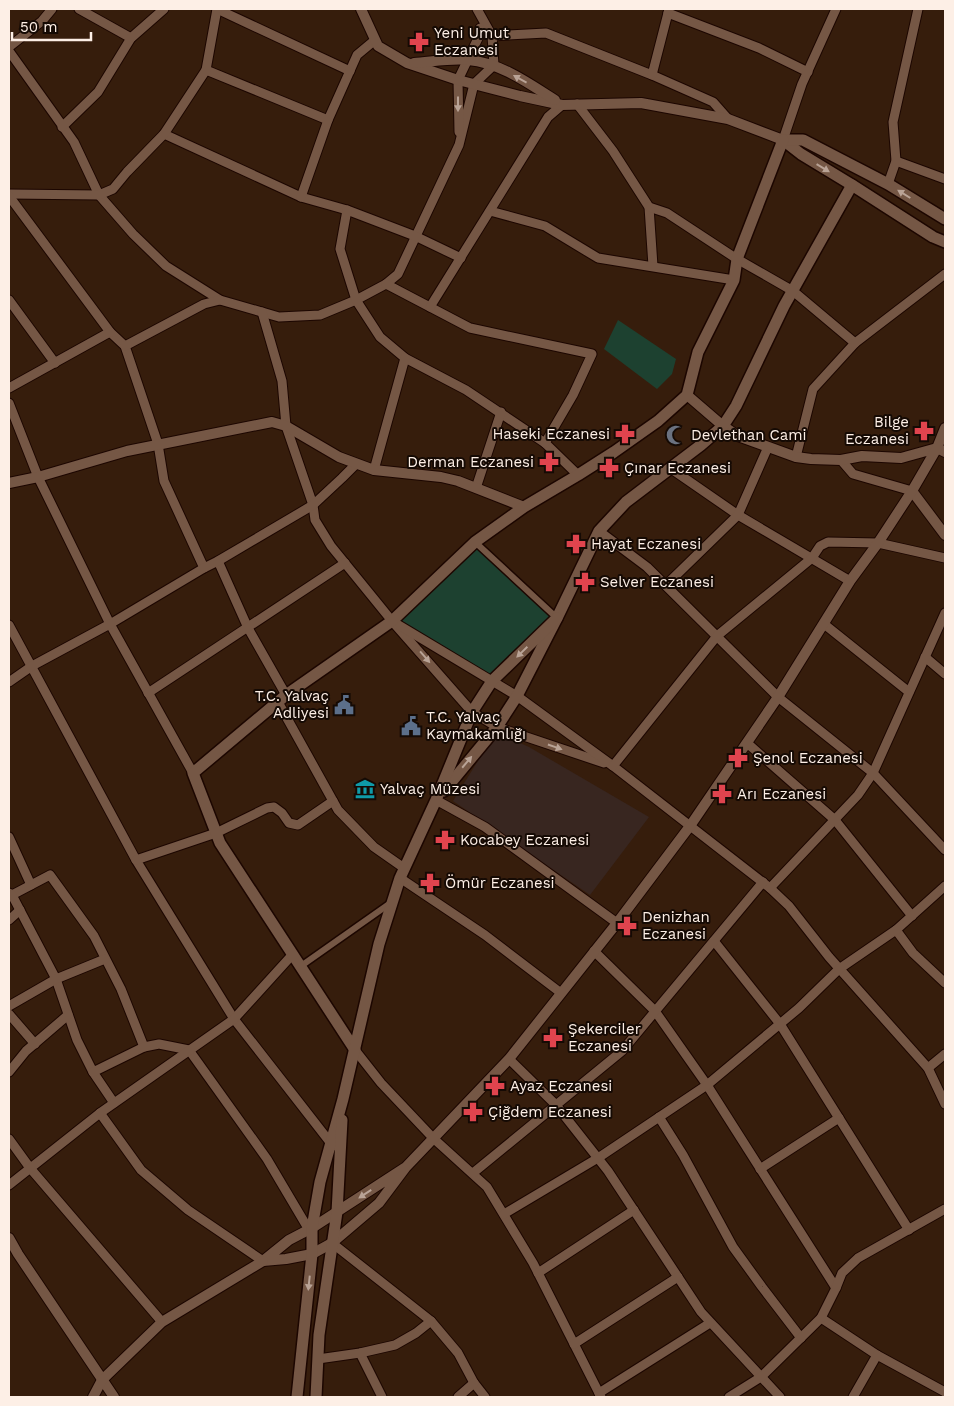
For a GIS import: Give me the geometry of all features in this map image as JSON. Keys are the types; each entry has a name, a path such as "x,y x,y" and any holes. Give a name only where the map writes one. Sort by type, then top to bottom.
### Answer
{"main road":[{"path":"783,140 804,140 888,184 945,219"},
{"path":"783,140 801,154 933,237 945,242"},
{"path":"354,1050 220,843 193,773 282,698 392,620 475,542 524,507 578,475 658,421 687,395 698,352 734,280 737,259 783,140"},
{"path":"436,800 497,727 517,696 599,531 626,502 723,426 736,406 793,291 852,185"},
{"path":"297,1397 312,1254 310,1229 320,1182 343,1098 378,944 392,902 402,873 436,800 472,712 492,680 557,618"},
{"path":"316,1397 319,1335 337,1212 343,1098"}],"street":[{"path":"9,46 42,21 52,9"},
{"path":"79,9 131,38"},
{"path":"62,127 98,92 131,38 164,9"},
{"path":"9,195 99,195 113,189 164,134 206,70 217,9 350,71"},
{"path":"361,9 378,46 408,63 458,80 562,105 641,103 728,119 783,140 808,72 836,9"},
{"path":"459,145 458,80 481,32 477,9"},
{"path":"477,9 492,36 494,65"},
{"path":"888,184 896,161 893,122 918,9"},
{"path":"652,75 668,11 758,48 808,72"},
{"path":"481,32 492,36 546,33 652,75 713,102 728,119"},
{"path":"301,197 328,120 357,55 375,40"},
{"path":"9,51 74,142 99,195 132,234 166,266 220,300 279,317 320,315 356,300 386,284 398,274 459,145 474,84 494,65"},
{"path":"408,63 467,60 494,65 562,105"},
{"path":"206,70 328,120"},
{"path":"577,104 613,151 648,207 653,266"},
{"path":"430,307 548,117 562,105"},
{"path":"164,134 301,197 347,210 415,236 461,258"},
{"path":"896,161 945,178"},
{"path":"9,195 110,332 125,346 158,444 164,481 204,568"},
{"path":"648,207 667,213 737,259 793,291 855,343"},
{"path":"347,210 340,249 356,300 380,337 405,358 466,390 546,443 578,475"},
{"path":"490,211 545,226 598,258 734,280"},
{"path":"796,457 813,389 855,343 945,274"},
{"path":"386,284 470,328 592,354 573,395 546,443"},
{"path":"9,300 55,363"},
{"path":"125,346 204,304 220,300"},
{"path":"262,312 282,381 286,426 312,505 315,520 331,546 472,712 497,727 613,766"},
{"path":"9,388 110,332"},
{"path":"374,470 405,358"},
{"path":"687,395 723,426 738,436 796,457 841,460 862,456 901,458 941,450"},
{"path":"9,403 38,477 110,624 193,773"},
{"path":"476,488 501,412"},
{"path":"9,484 158,444 272,422 286,426 339,458 356,464 374,470 441,477 458,481 524,507"},
{"path":"100,1113 141,1170 188,1210 263,1261 312,1254 332,1243 379,1203 406,1167 509,1059 617,923 690,826 778,698 850,581 941,450 945,428"},
{"path":"666,585 738,515 768,447"},
{"path":"841,460 853,474 912,491 945,535"},
{"path":"9,682 32,666 110,624 312,505 356,464"},
{"path":"670,468 738,515 850,581"},
{"path":"599,531 647,567 778,698 873,773 945,850"},
{"path":"475,542 557,618"},
{"path":"613,766 717,636 812,558 820,546 828,542 878,543 945,558"},
{"path":"218,561 248,628 338,810 402,873 561,993"},
{"path":"148,693 345,563"},
{"path":"473,1173 622,1051 714,941 766,885 835,820 858,795 873,773 945,613"},
{"path":"392,620 517,696 613,766 766,885 789,906 839,969 928,1068 945,1104"},
{"path":"824,624 909,692"},
{"path":"9,625 136,860 234,1019 331,1142 340,1157"},
{"path":"925,657 945,674"},
{"path":"747,743 835,820 912,916"},
{"path":"436,800 485,828 617,923"},
{"path":"136,860 216,833 268,808 274,807 282,813 289,823 298,825 333,801"},
{"path":"9,836 31,885"},
{"path":"114,1103 94,1072 77,1040 56,979 10,894 50,875 94,936 121,990 144,1047"},
{"path":"504,1214 598,1158 707,1085 799,1008 839,969 896,930 945,886"},
{"path":"301,966 392,902"},
{"path":"9,920 20,910"},
{"path":"896,930 913,953 945,983"},
{"path":"714,941 780,1024 909,1230"},
{"path":"594,951 655,1011 707,1085 836,1288"},
{"path":"9,1185 100,1113 234,1019 293,954"},
{"path":"9,1006 56,979 105,958"},
{"path":"9,1014 35,1044"},
{"path":"9,1072 35,1044 68,1015"},
{"path":"94,1072 144,1047 159,1044 189,1050 267,1159 310,1229"},
{"path":"354,1050 381,1083 433,1138 487,1187 538,1273 600,1395 710,1323"},
{"path":"928,1068 945,1054"},
{"path":"509,1059 556,1104 608,1171 701,1312 780,1397"},
{"path":"659,1117 684,1155 733,1247 801,1338"},
{"path":"760,1169 839,1118"},
{"path":"9,1139 30,1168 162,1322"},
{"path":"92,1397 102,1380 162,1322 263,1261 289,1240 310,1229 406,1167"},
{"path":"729,1397 761,1377 820,1318 842,1273 858,1258 945,1209"},
{"path":"538,1273 634,1210"},
{"path":"9,1238 114,1397"},
{"path":"332,1243 432,1321 458,1354 474,1383 485,1397"},
{"path":"574,1344 678,1277"},
{"path":"820,1318 877,1355 945,1392"},
{"path":"318,1359 360,1353 395,1345 432,1321"},
{"path":"360,1353 382,1397"},
{"path":"853,1397 877,1355"},
{"path":"458,1397 474,1383"}],"shaded area":[{"path":"496,732 529,747 649,817 590,895 453,801"}],"green space":[{"path":"618,320 676,359 672,374 657,389 604,349"},
{"path":"475,542 557,618 492,681 392,621"}],"place":[{"name":"Yeni Umut Eczanesi","path":"419,42"},
{"name":"Bilge Eczanesi","path":"924,431"},
{"name":"Haseki Eczanesi","path":"625,434"},
{"name":"Devlethan Cami","path":"676,435"},
{"name":"Derman Eczanesi","path":"549,462"},
{"name":"Çınar Eczanesi","path":"609,468"},
{"name":"Hayat Eczanesi","path":"576,544"},
{"name":"Selver Eczanesi","path":"585,582"},
{"name":"T.C. Yalvaç Adliyesi","path":"344,705"},
{"name":"T.C. Yalvaç Kaymakamlığı","path":"411,726"},
{"name":"Şenol Eczanesi","path":"738,758"},
{"name":"Yalvaç Müzesi","path":"365,789"},
{"name":"Arı Eczanesi","path":"722,794"},
{"name":"Kocabey Eczanesi","path":"445,840"},
{"name":"Ömür Eczanesi","path":"430,883"},
{"name":"Denizhan Eczanesi","path":"627,926"},
{"name":"Şekerciler Eczanesi","path":"553,1038"},
{"name":"Ayaz Eczanesi","path":"495,1086"},
{"name":"Çiğdem Eczanesi","path":"473,1112"}]}
